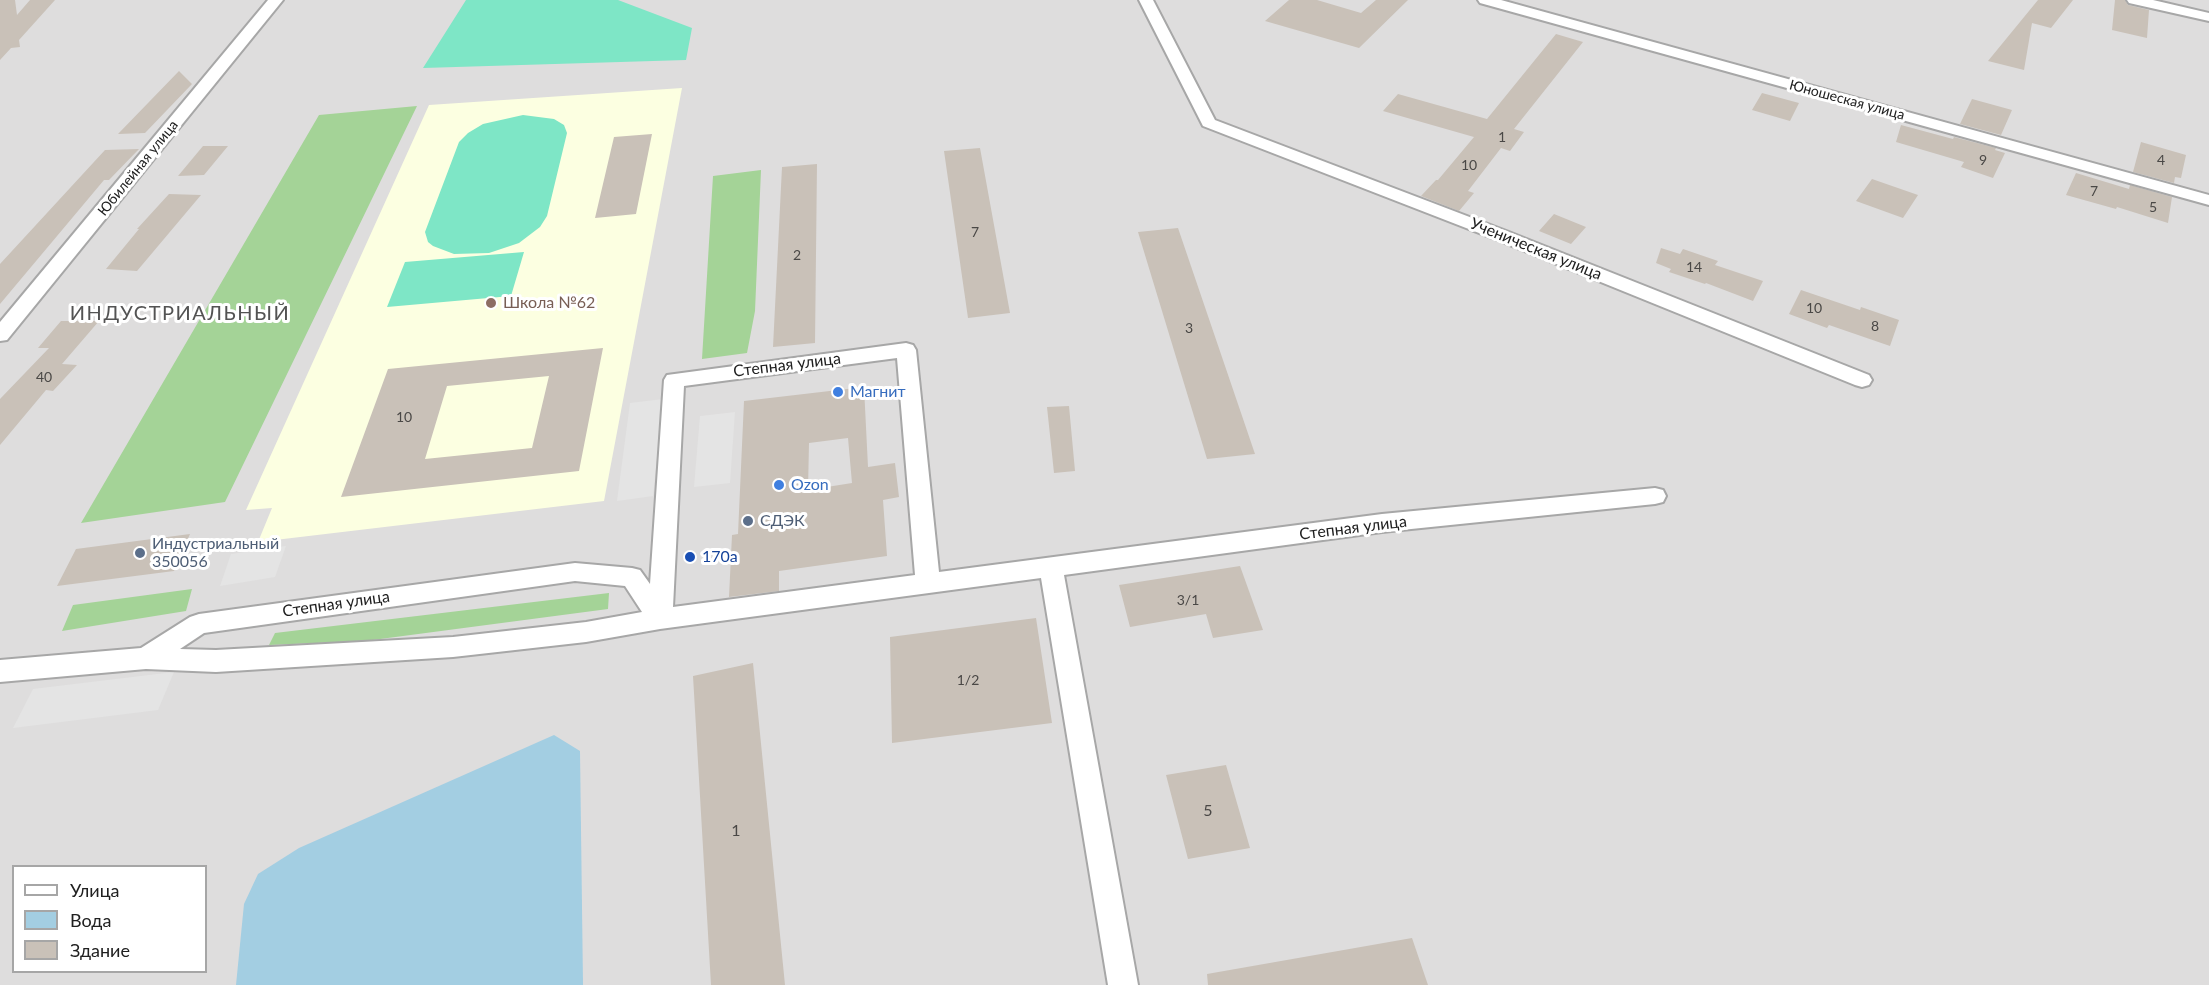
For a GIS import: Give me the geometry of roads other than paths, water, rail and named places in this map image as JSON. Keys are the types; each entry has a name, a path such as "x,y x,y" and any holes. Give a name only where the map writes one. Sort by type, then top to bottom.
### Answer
{"street":[{"name":"Юбилейная улица","path":"0,335 276,0"},
{"name":"Ученическая улица","path":"1146,0 1209,123 1503,236 1862,380"},
{"name":"Юношеская улица","path":"1485,0 2209,200"},
{"path":"2134,0 2209,17"},
{"name":"Степная улица","path":"660,619 674,380 906,350 928,583"},
{"name":"Степная улица","path":"660,619 1382,523 1655,496"},
{"path":"1051,567 1123,985"},
{"name":"Степная улица","path":"0,671 146,658 199,624 575,572 632,577 660,619"},
{"path":"146,658 216,661 453,647 586,632 660,619"}],"water":[{"path":"554,735 580,751 583,985 236,985 244,904 258,874 299,848"}],"place":[{"name":"Школа №62","path":"491,303"},
{"name":"Магнит","path":"838,392"},
{"name":"Ozon","path":"779,485"},
{"name":"СДЭК","path":"748,521"},
{"name":"Индустриальный 350056","path":"140,553"},
{"name":"170а","path":"690,557"}],"district":[{"name":"ИНДУСТРИАЛЬНЫЙ","path":"180,314"}]}
